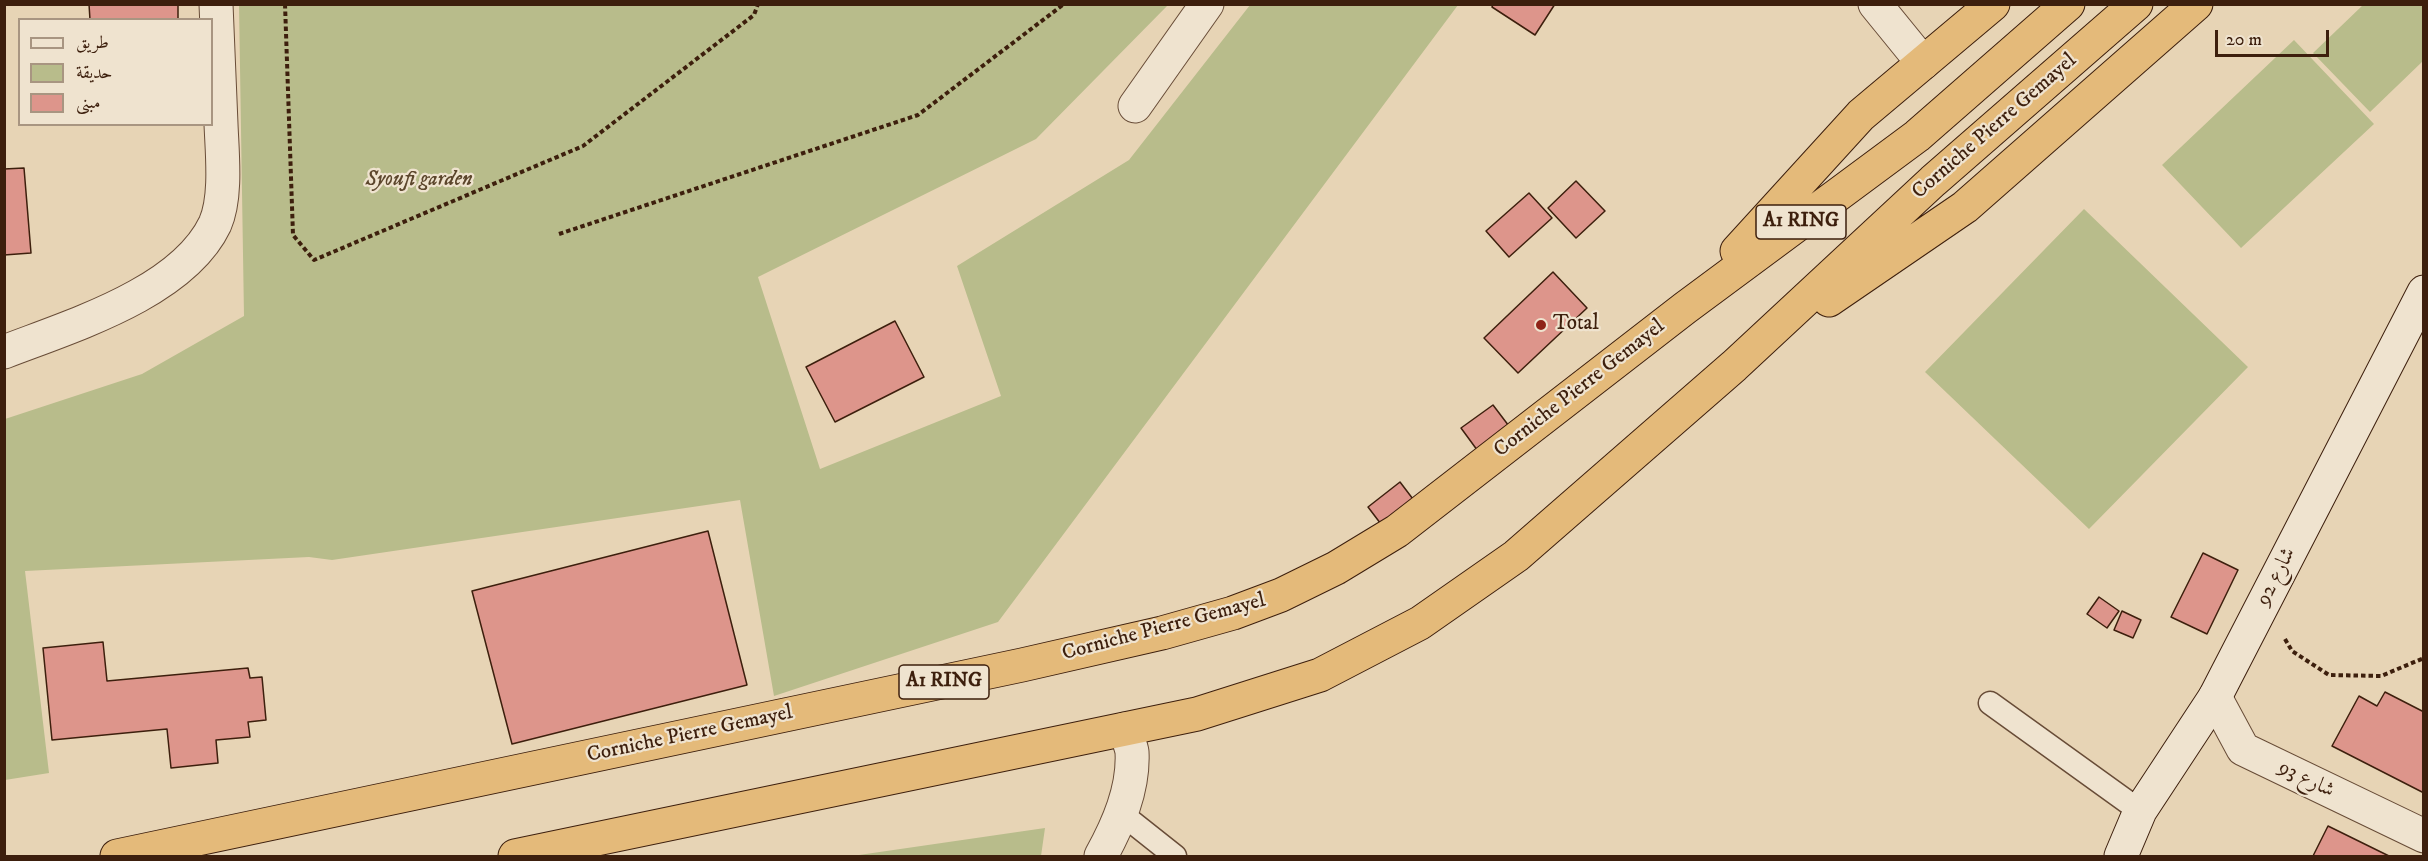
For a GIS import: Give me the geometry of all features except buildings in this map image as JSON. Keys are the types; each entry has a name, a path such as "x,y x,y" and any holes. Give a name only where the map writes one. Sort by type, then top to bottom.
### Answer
{"highway":[{"path":"1685,308 1861,115 1993,4"},
{"name":"Corniche Pierre Gemayel","path":"117,856 1022,665 1162,633 1233,613 1281,595 1327,573 1397,531 1685,308 1917,136 2068,4"},
{"name":"Corniche Pierre Gemayel","path":"515,856 1197,714 1320,675 1420,623 1516,556 1734,366 1933,181 2136,4"},
{"path":"1734,366 1965,207 2196,4"}],"street":[{"path":"4,352 107,312 158,284 193,256 216,223 223,184 216,4"},
{"path":"1135,106 1207,4"},
{"path":"1875,4 1923,63"},
{"name":"شارع 92","path":"2121,856 2140,811 2215,697 2424,292"},
{"name":"شارع 93","path":"2215,697 2243,749 2424,836"},
{"path":"1101,856 1122,814 1130,779 1132,751 1125,729"}],"lane":[{"path":"1990,703 2140,811"},
{"path":"1122,814 1175,856"}],"path":[{"path":"285,4 293,235 314,260 583,146 754,15 758,4"},
{"path":"559,234 918,115 1064,4"},
{"path":"2264,602 2292,651 2330,675 2381,676 2424,658"}],"green space":[{"name":"Syoufi garden","path":"239,5 1168,5 1036,139 758,277 820,469 1001,396 957,266 1129,160 1250,5 1458,5 998,622 774,696 740,500 332,560 309,557 25,571 49,773 5,780 5,419 142,374 244,316"},
{"path":"2363,5 2423,5 2423,61 2370,112 2313,53"},
{"path":"2294,40 2374,124 2241,248 2162,165"},
{"path":"2084,209 2248,367 2089,529 1925,372"},
{"path":"1045,828 1041,856 859,856 859,855"}],"place":[{"name":"Total","path":"1541,325"}]}
